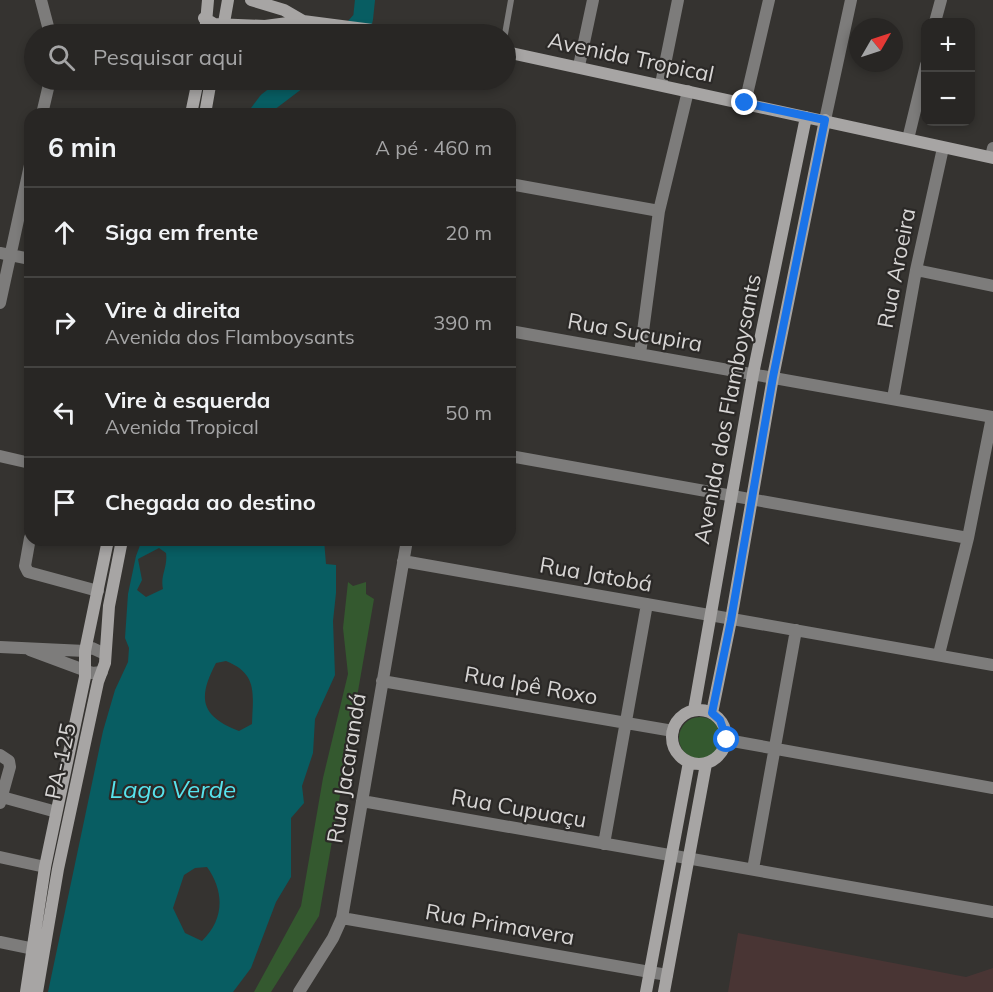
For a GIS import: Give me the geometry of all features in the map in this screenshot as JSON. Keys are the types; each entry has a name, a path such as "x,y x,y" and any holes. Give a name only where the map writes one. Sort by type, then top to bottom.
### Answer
{"street":[{"path":"41,0 47,24"},
{"path":"204,24 208,0"},
{"path":"224,24 228,0"},
{"path":"251,0 284,10 303,21"},
{"path":"579,66 593,0"},
{"path":"661,84 678,0"},
{"path":"745,103 769,0"},
{"path":"825,120 851,0"},
{"path":"936,18 941,0"},
{"path":"204,18 214,24"},
{"path":"280,24 303,21 325,24"},
{"name":"Avenida Tropical","path":"516,54 825,120 943,148 992,154"},
{"path":"908,139 924,72"},
{"path":"43,108 48,90"},
{"path":"192,108 196,90"},
{"path":"206,108 209,90"},
{"path":"640,354 660,211 688,91"},
{"name":"Avenida dos Flamboysants","path":"694,710 753,374 806,117"},
{"name":"Avenida dos Flamboysants","path":"712,713 731,620 773,377 825,120"},
{"name":"Rua Aroeira","path":"893,398 916,270 943,148"},
{"path":"516,185 660,211"},
{"path":"0,303 5,254 24,186"},
{"path":"5,254 24,258"},
{"path":"916,270 993,286"},
{"name":"Rua Sucupira","path":"516,332 992,417"},
{"path":"939,654 968,538 992,417"},
{"path":"0,456 24,462"},
{"path":"516,457 751,497 968,538"},
{"path":"29,546 25,566 28,572 98,591"},
{"name":"PA-125","path":"26,992 45,867 85,677 83,669 85,651 107,546"},
{"name":"PA-125","path":"36,992 58,869 102,672 109,606 121,546"},
{"name":"Rua Jacarandá","path":"299,992 333,938 342,918 406,546"},
{"name":"Rua Jatobá","path":"403,561 731,620"},
{"path":"604,844 647,604"},
{"path":"731,620 993,665"},
{"path":"753,869 796,630"},
{"path":"0,646 85,651 96,648 105,654"},
{"path":"29,649 92,673 102,672"},
{"name":"Rua Ipê Roxo","path":"382,681 673,731"},
{"path":"694,710 712,713 720,720 727,740 720,755 706,764 689,762 675,749 673,731 677,722 694,710"},
{"path":"727,740 993,788"},
{"path":"0,756 9,761 10,767 1,800 53,811"},
{"path":"646,992 669,856 689,762"},
{"path":"664,992 706,764"},
{"name":"Rua Cupuaçu","path":"362,801 687,859"},
{"path":"0,857 45,867"},
{"path":"687,859 993,912"},
{"name":"Rua Primavera","path":"342,918 667,975"},
{"path":"0,942 34,950"}],"lane":[{"path":"507,24 511,0"}],"shaded area":[{"path":"738,933 966,977 993,968 993,992 728,992"}],"green space":[{"path":"348,582 353,586 366,582 366,594 374,599 319,916 271,992 254,992 301,906 323,778 348,674 343,628"},
{"path":"700,717 715,723 721,738 715,753 700,759 685,753 679,738 685,723"}],"water":[{"name":"Lago Verde","path":"140,546 324,546 326,564 336,565 333,621 335,675 315,719 313,753 302,786 304,803 291,818 291,877 276,902 251,968 233,992 48,992 103,731 115,690 128,662 129,648 125,638 128,594","holes":["159,548 166,553 163,589 146,597 137,590 142,580 138,559","226,661 236,666 249,678 253,694 252,724 239,731 217,719 206,705 206,687 210,676 216,663","207,867 217,886 220,906 215,924 202,941 185,933 173,908 184,875 195,868"]}],"waterway":[{"path":"359,24 363,19 365,0"},
{"path":"264,108 284,90"}],"route":[{"path":"727,740 725,729 712,713 731,620 773,377 825,120 745,103"}]}
